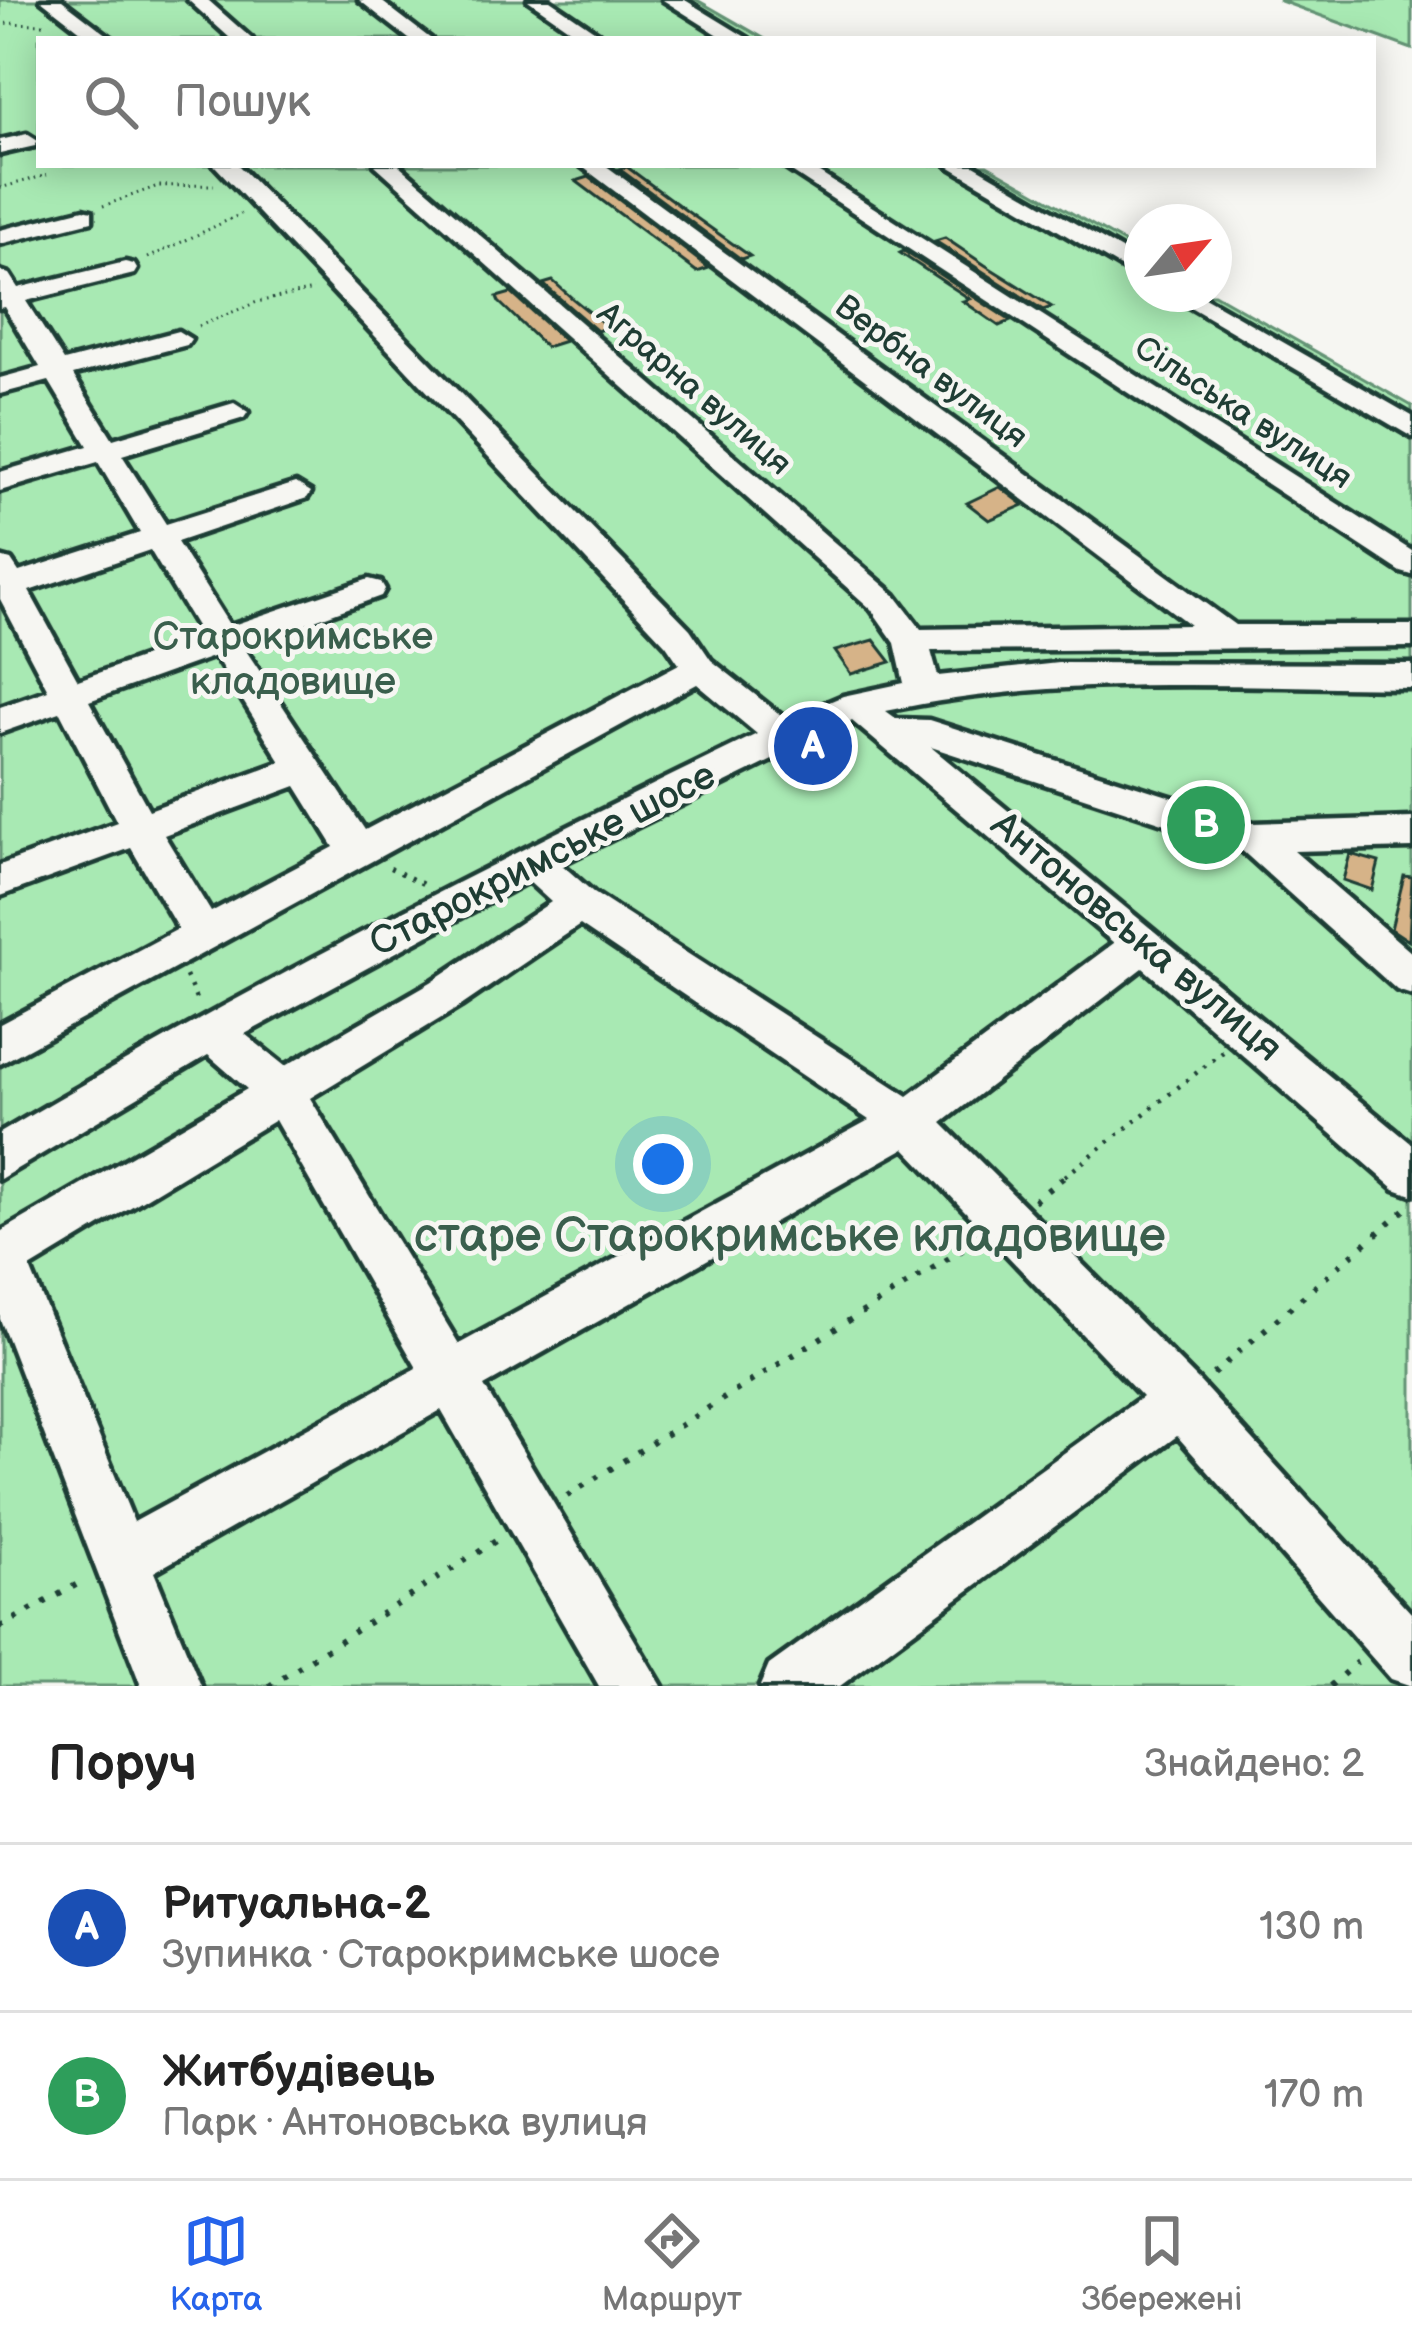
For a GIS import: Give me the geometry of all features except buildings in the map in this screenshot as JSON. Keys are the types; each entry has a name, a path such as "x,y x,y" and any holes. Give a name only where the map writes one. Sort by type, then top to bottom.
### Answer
{"street":[{"path":"50,0 96,34"},
{"path":"197,0 239,36"},
{"path":"368,0 417,36"},
{"path":"537,0 592,36"},
{"path":"672,0 735,36"},
{"path":"0,147 27,141"},
{"name":"Аграрна вулиця","path":"389,168 883,602 912,641 923,688"},
{"name":"Вербна вулиця","path":"595,168 1228,637"},
{"name":"Сільська вулиця","path":"797,168 1412,565"},
{"path":"963,168 1124,262"},
{"path":"244,185 678,637 699,668 783,736"},
{"path":"0,238 84,216"},
{"path":"125,269 4,292 358,852"},
{"path":"1212,312 1412,428"},
{"path":"0,386 178,339"},
{"path":"0,482 234,412"},
{"path":"187,940 140,829 3,580 296,492"},
{"path":"0,720 369,589"},
{"path":"912,641 1412,636"},
{"path":"0,1045 187,940 699,668"},
{"name":"Старокримське шосе","path":"0,1158 210,1031 531,861 783,736 856,705 923,688 1058,675 1412,676"},
{"name":"Антоновська вулиця","path":"856,705 1249,1031 1412,1174"},
{"path":"889,733 916,729 1253,838 1412,833"},
{"path":"0,881 302,769"},
{"path":"1253,838 1412,978"},
{"path":"531,861 580,904 909,1122 1010,1220 1181,1401 1412,1658"},
{"path":"171,1686 0,1258 446,994 580,904"},
{"path":"122,1560 909,1122 1144,944"},
{"path":"210,1031 282,1091 632,1686"},
{"path":"790,1686 1181,1401"}],"path":[{"path":"0,23 96,34"},
{"path":"0,188 47,175"},
{"path":"84,216 111,201 158,186 244,185"},
{"path":"125,269 244,185"},
{"path":"178,339 232,310 336,284"},
{"path":"358,852 423,884 452,889 463,900"},
{"path":"187,940 210,1031"},
{"path":"269,1686 1010,1220 1249,1031"},
{"path":"1181,1401 1412,1203"},
{"path":"0,1627 122,1560"}],"green space":[{"path":"0,0 697,0 760,36 36,36 36,168 992,168 1124,243 1124,312 1232,312 1232,304 1412,406 1412,1686 0,1686"},
{"path":"1278,0 1412,0 1412,49"}],"place":[{"name":"Ритуальна-2","path":"813,746"},
{"name":"Житбудівець","path":"1206,825"}],"park label":[{"name":"Старокримське кладовище","path":"293,660"},
{"name":"старе Старокримське кладовище","path":"790,1236"}]}
